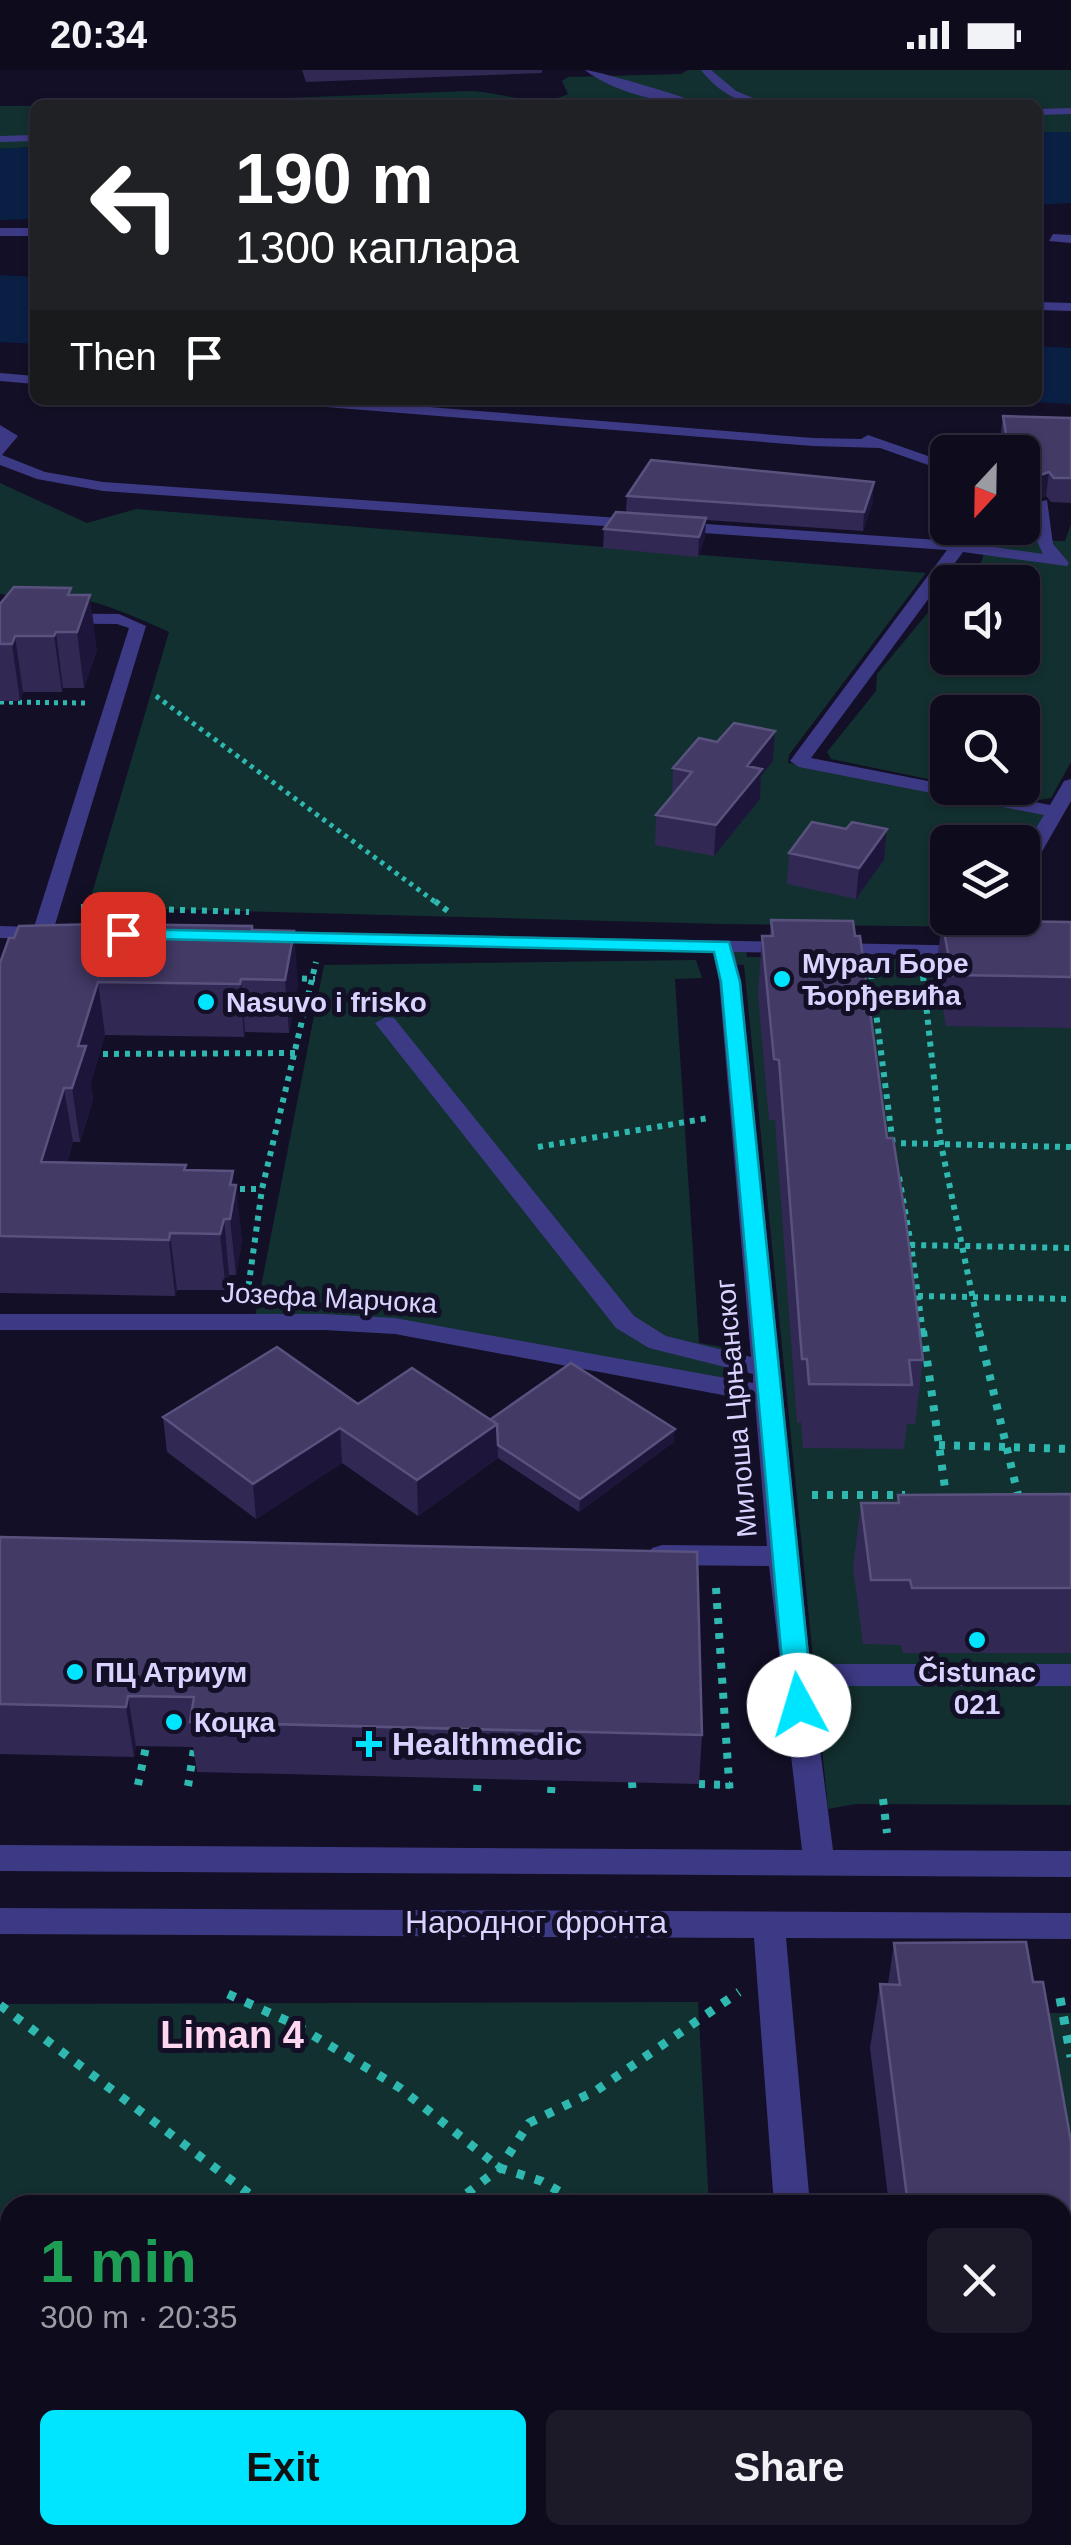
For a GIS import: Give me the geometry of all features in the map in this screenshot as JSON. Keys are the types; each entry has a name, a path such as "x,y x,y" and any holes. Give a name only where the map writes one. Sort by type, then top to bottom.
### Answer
{"street":[{"path":"590,70 611,82 680,100"},
{"path":"706,70 720,88 746,100"},
{"path":"1042,112 1071,111"},
{"path":"4,135 30,138"},
{"path":"0,232 30,232"},
{"path":"1053,238 1071,239"},
{"path":"1042,306 1071,307"},
{"path":"0,377 30,380"},
{"path":"351,405 813,442 882,444"},
{"path":"0,429 11,436 0,451"},
{"path":"842,430 930,461"},
{"path":"0,459 25,470 117,486 957,548 1066,564"},
{"path":"1042,503 1042,540 1048,554 1066,564"},
{"path":"958,545 799,761 1055,812"},
{"path":"0,618 130,622 138,626 42,933"},
{"path":"1040,837 1071,785"},
{"path":"0,932 72,933"},
{"path":"242,937 722,946 986,944"},
{"name":"Милоша Црњанског","path":"722,946 730,982 780,1495 782,1556 819,1863"},
{"path":"386,1023 625,1322 658,1342 768,1382"},
{"name":"Јозефа Марчока","path":"0,1322 324,1322 395,1326 768,1382"},
{"path":"643,1555 782,1556"},
{"path":"796,1675 1071,1674"},
{"name":"Народног фронта","path":"0,1858 1071,1864"},
{"name":"Народног фронта","path":"0,1921 1071,1926"},
{"path":"770,1923 791,2195"}],"path":[{"path":"156,696 456,918"},
{"path":"0,702 116,704"},
{"path":"870,958 893,1143 946,1495"},
{"path":"921,958 941,1144 959,1246 1010,1448 1018,1495"},
{"path":"246,1303 262,1189 315,979 316,961"},
{"path":"276,978 315,979"},
{"path":"79,1054 296,1053"},
{"path":"538,1148 742,1112"},
{"path":"874,1143 1071,1147"},
{"path":"225,1189 262,1189"},
{"path":"911,1245 1071,1248"},
{"path":"918,1296 1071,1299"},
{"path":"939,1445 1071,1449"},
{"path":"780,1495 908,1495"},
{"path":"928,1495 964,1495"},
{"path":"1000,1495 1036,1495"},
{"path":"703,1588 720,1588 730,1796"},
{"path":"138,1785 149,1728"},
{"path":"188,1786 197,1730"},
{"path":"477,1791 478,1779"},
{"path":"551,1793 552,1780"},
{"path":"632,1782 633,1794"},
{"path":"699,1784 730,1785"},
{"path":"465,2195 500,2168 529,2123 597,2090 744,1988"},
{"path":"228,1994 296,2026 400,2088 500,2168 541,2181 566,2195"},
{"path":"1060,1998 1071,2058"},
{"path":"0,2005 251,2195"}],"green space":[{"path":"688,70 1071,70 1071,132 1042,132 1042,100 544,100 568,94 562,81 568,77 681,74"},
{"path":"468,91 531,100 234,100"},
{"path":"0,106 30,106 30,147 0,149"},
{"path":"0,483 87,523 136,509 926,573 789,755 788,763 930,791 930,805 1001,805 1042,813 1049,823 1040,839 1040,825 930,825 930,926 88,907 169,632 84,600 0,594"},
{"path":"1071,524 1071,762 1051,798 1040,800 1040,695 930,695 930,779 831,759 827,752 876,691 877,674 930,610 930,675 1040,675 1040,565 980,565 986,545 1065,541"},
{"path":"722,946 745,946 747,957 1071,961 1071,1805 856,1804 828,1809 744,965 726,964"},
{"path":"696,960 702,978 675,979 699,1343 723,1347 725,1385 436,1328 255,1317 324,965"},
{"path":"698,2002 708,2195 0,2195 0,2004"},
{"path":"1025,2013 1071,2013 1071,2195 1060,2195"}],"water":[{"path":"1042,132 1071,132 1071,203 1042,205"},
{"path":"30,147 30,219 0,220 0,149"},
{"path":"0,275 30,277 30,344 0,342"},
{"path":"1042,346 1071,348 1071,404 1042,402"}],"building":[{"path":"1003,416 1071,418 1071,478 1054,478 1049,472 1040,475 1040,435 1006,435"},
{"path":"651,460 874,482 864,512 627,496"},
{"path":"616,512 706,518 699,537 604,529"},
{"path":"14,587 71,588 68,595 90,595 77,632 15,636 12,644 0,644 0,604"},
{"path":"734,723 775,731 747,766 762,769 716,825 656,815 692,772 673,768 699,738 717,742"},
{"path":"812,822 846,829 852,822 887,829 859,868 789,853"},
{"path":"771,920 853,921 855,936 860,936 887,1138 893,1138 905,1214 923,1360 909,1360 912,1385 809,1384 807,1359 802,1359 779,1060 774,1059 762,936 773,936"},
{"path":"1040,922 1071,922 1071,977 952,975 945,935 1040,935"},
{"path":"19,926 252,926 252,930 294,931 285,980 241,979 240,984 98,982 78,1046 86,1046 72,1088 64,1088 41,1162 186,1165 184,1170 233,1171 230,1185 236,1185 230,1219 224,1219 220,1234 170,1233 169,1240 0,1236 0,963 9,938 14,938"},
{"path":"277,1347 358,1404 412,1368 497,1424 417,1480 340,1428 253,1484 163,1417"},
{"path":"571,1363 675,1429 580,1499 498,1445 497,1424 491,1419"},
{"path":"1071,1494 1071,1588 912,1588 910,1580 871,1580 861,1503 899,1503 898,1495"},
{"path":"0,1537 697,1552 702,1735 190,1722 194,1697 128,1696 126,1707 0,1704"},
{"path":"1026,1942 1033,1982 1043,1982 1071,2142 1071,2195 907,2195 880,1984 900,1985 894,1943"}],"place":[{"name":"Мурал Боре Ђорђевића","path":"782,979"},
{"name":"Nasuvo i frisko","path":"206,1002"},
{"name":"Čistunac 021","path":"977,1640"},
{"name":"ПЦ Атриум","path":"75,1672"},
{"name":"Коцка","path":"174,1722"},
{"name":"Healthmedic","path":"369,1744"}],"district":[{"name":"Liman 4","path":"232,2035"}],"route":[{"path":"123,934 722,946 730,982 799,1705"}]}
